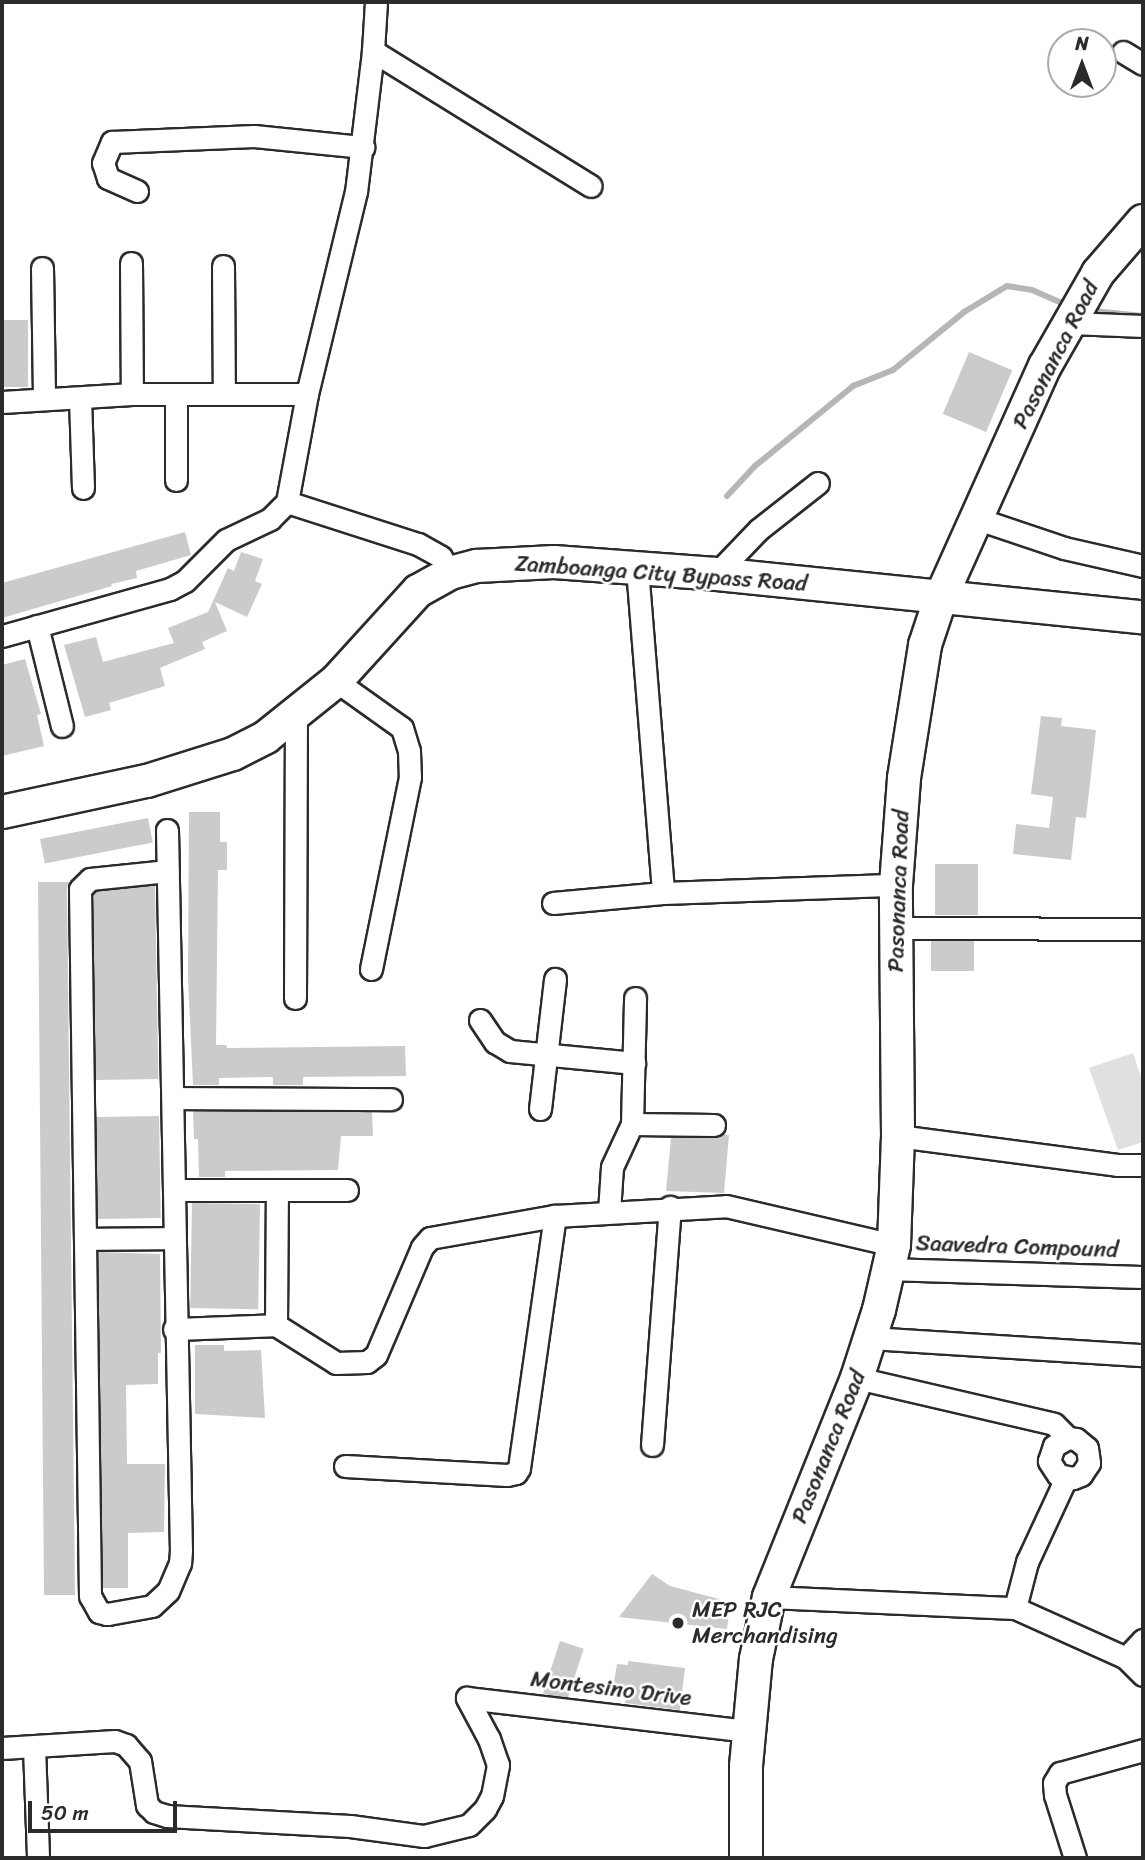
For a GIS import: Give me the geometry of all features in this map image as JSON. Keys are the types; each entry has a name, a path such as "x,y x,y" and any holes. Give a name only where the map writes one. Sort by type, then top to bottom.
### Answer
{"street":[{"path":"2,636 170,589 185,581 226,540 270,519 287,502 307,394 353,203 363,147 376,2"},
{"path":"373,51 590,186"},
{"path":"1123,52 1143,64"},
{"path":"137,191 108,178 103,163 112,142 254,135 363,147"},
{"name":"Pasonanca Road","path":"746,1858 744,1807 749,1731 756,1659 769,1597 857,1378 892,1257 898,1136 894,928 896,885 911,724 925,645 941,597 1045,366 1098,273 1143,221"},
{"path":"131,263 132,394"},
{"path":"223,266 225,394"},
{"path":"43,268 44,399"},
{"path":"1069,323 1143,326"},
{"path":"2,402 132,394 307,394"},
{"path":"176,396 176,480"},
{"path":"80,398 83,488"},
{"path":"716,574 765,524 818,483"},
{"path":"287,502 418,544 441,557 450,573"},
{"path":"978,519 1064,548 1143,566"},
{"name":"Zamboanga City Bypass Road","path":"2,812 147,781 200,766 266,737 336,681 418,591 450,573 511,562 716,574 1143,617"},
{"path":"637,568 663,893"},
{"path":"37,626 62,726"},
{"path":"336,681 402,728 409,751 410,776 371,969"},
{"path":"295,998 296,715"},
{"path":"167,830 175,1098 174,1329 180,1563 167,1591 152,1606 107,1615 99,1612 90,1596 80,888 90,879 167,871"},
{"path":"553,903 663,893 896,885"},
{"path":"894,928 1143,929"},
{"path":"540,1109 555,979"},
{"path":"609,1212 612,1167 632,1124 635,998"},
{"path":"480,1020 502,1049 634,1063"},
{"path":"175,1098 391,1099"},
{"path":"632,1124 714,1125"},
{"path":"898,1136 1118,1165 1143,1165"},
{"path":"175,1190 347,1190"},
{"path":"174,1329 275,1325 277,1191"},
{"name":"Saavedra Compound","path":"275,1325 336,1363 367,1362 376,1355 422,1247 430,1238 555,1216 670,1207 726,1206 752,1210 892,1257 1143,1277"},
{"path":"652,1445 670,1207"},
{"path":"345,1466 507,1475 516,1473 519,1468 555,1216"},
{"path":"85,1239 174,1238"},
{"path":"870,1338 1143,1354"},
{"path":"857,1378 1044,1420 1054,1424 1068,1438 1060,1441 1050,1453 1052,1469 1066,1478 1030,1553 1016,1608"},
{"path":"769,1597 1016,1608 1126,1658 1143,1675"},
{"path":"1126,1658 1143,1640"},
{"name":"Montesino Drive","path":"34,1747 115,1741 126,1745 140,1761 148,1805 154,1812 167,1816 350,1826 413,1836 435,1835 469,1825 479,1817 492,1796 497,1779 494,1749 467,1699 749,1731"},
{"path":"2,1748 34,1747 38,1858"},
{"path":"1075,1858 1055,1795 1054,1783 1060,1773 1143,1751"}],"shaded area":[{"path":"1133,1053 1143,1083 1143,1142 1118,1150 1089,1068"}],"building":[{"path":"2,320 28,320 28,387 2,387"},
{"path":"969,352 1012,370 986,432 943,414"},
{"path":"185,532 191,555 136,571 137,578 2,618 2,583"},
{"path":"241,552 263,559 255,581 262,584 247,617 215,602 227,631 202,642 205,649 160,668 165,686 109,703 111,710 85,717 64,645 96,637 103,662 174,643 168,628 208,612 228,568 234,571"},
{"path":"25,659 41,714 37,715 44,746 2,756 2,665"},
{"path":"1041,716 1062,718 1061,726 1096,730 1086,818 1076,817 1071,860 1013,854 1016,824 1049,828 1053,797 1031,794"},
{"path":"189,812 220,812 220,842 227,842 227,870 218,870 216,1045 226,1045 227,1048 405,1046 406,1076 303,1077 303,1085 273,1085 273,1077 219,1078 219,1085 193,1085 188,977"},
{"path":"148,818 153,843 45,864 40,839"},
{"path":"935,864 978,864 978,915 935,915"},
{"path":"38,882 69,882 75,1595 44,1595"},
{"path":"155,886 158,1079 95,1080 92,887"},
{"path":"931,941 974,941 974,971 931,971"},
{"path":"193,1111 372,1112 373,1136 341,1136 338,1170 225,1171 225,1177 199,1177 198,1139 194,1139"},
{"path":"159,1116 161,1218 98,1219 96,1117"},
{"path":"723,1134 729,1135 724,1193 666,1191 671,1138 714,1138"},
{"path":"192,1203 260,1204 258,1309 190,1308"},
{"path":"98,1252 160,1254 161,1353 158,1353 158,1384 126,1385 127,1464 165,1464 164,1532 128,1533 128,1588 103,1588"},
{"path":"195,1345 224,1345 224,1351 261,1350 265,1418 195,1414"},
{"name":"MEP RJC Merchandising","path":"652,1574 670,1586 719,1599 716,1613 729,1614 727,1629 619,1617"},
{"path":"560,1641 584,1649 567,1701 543,1693"},
{"path":"628,1661 685,1668 680,1710 625,1703 627,1690 613,1688 617,1664 628,1665"}],"waterway":[{"path":"727,496 755,466 853,386 893,370 964,312 1007,286 1032,290 1069,306"},
{"path":"1093,311 1143,316"}],"place":[{"name":"MEP RJC Merchandising","path":"678,1623"}]}
